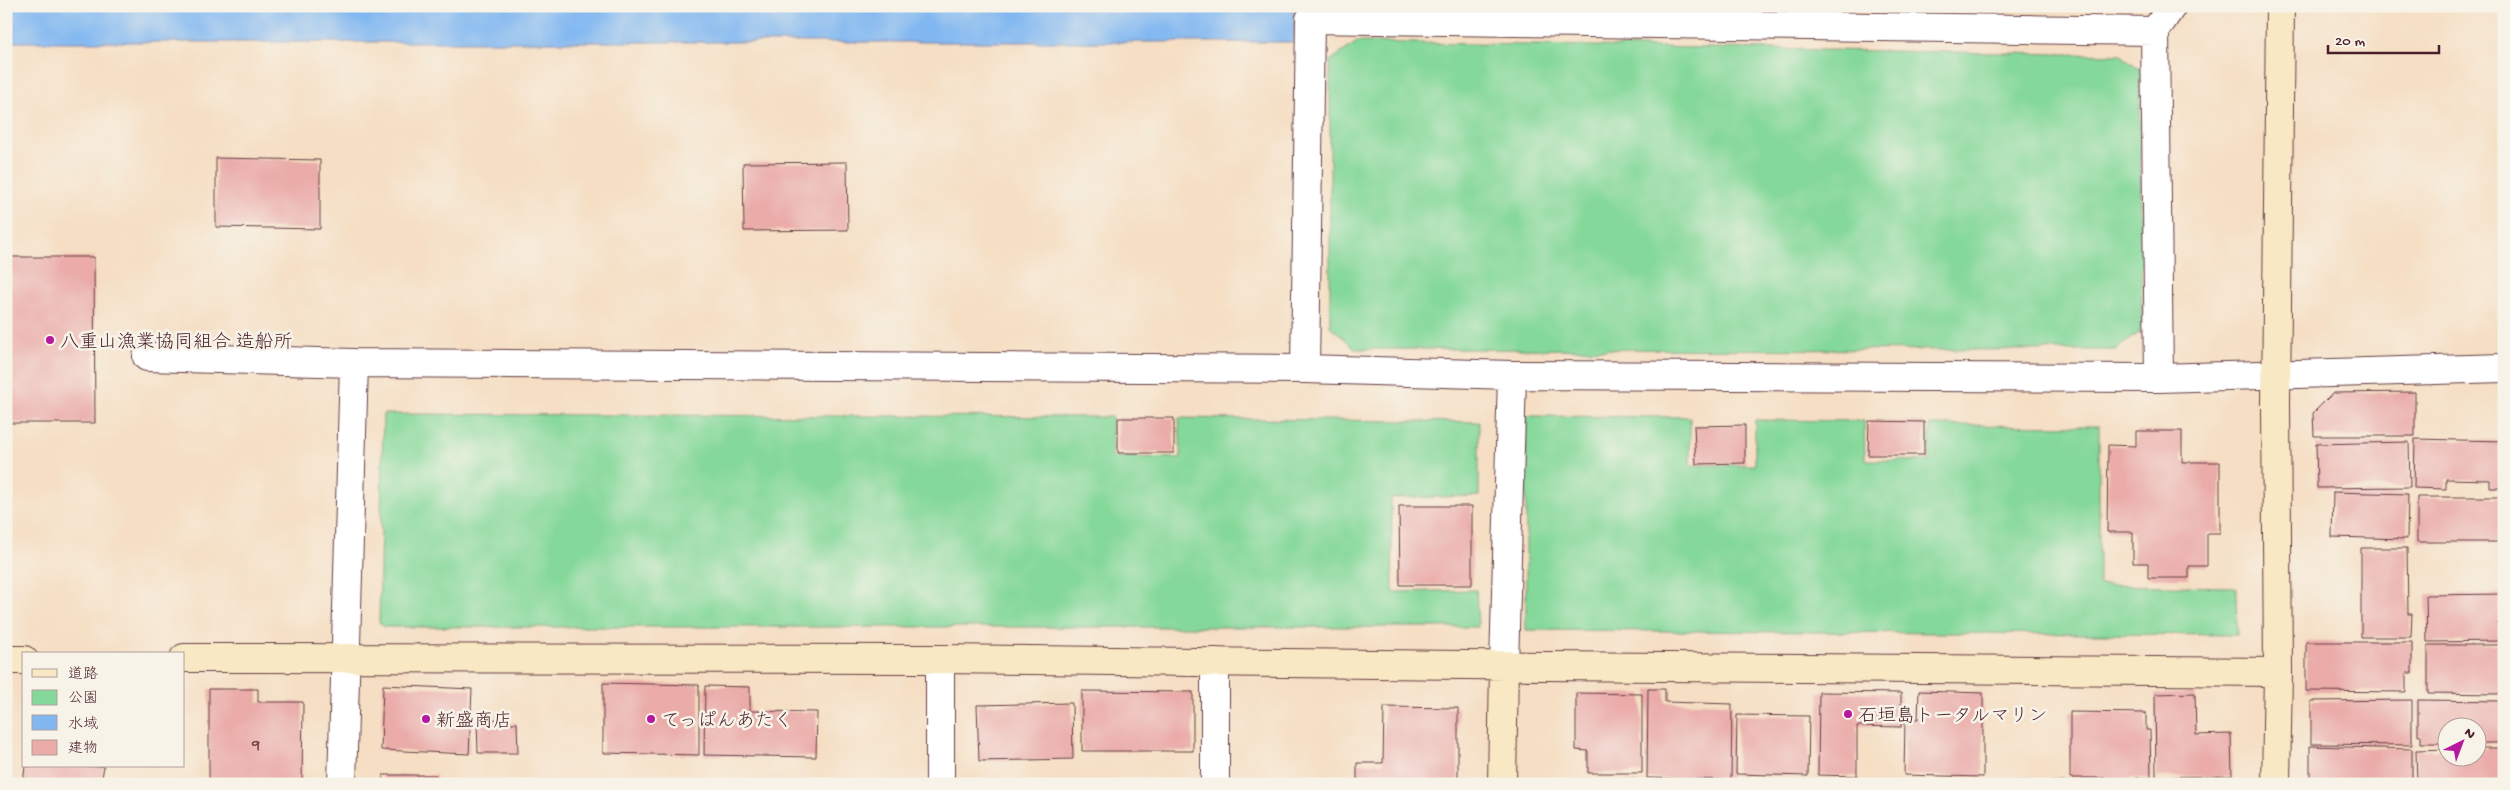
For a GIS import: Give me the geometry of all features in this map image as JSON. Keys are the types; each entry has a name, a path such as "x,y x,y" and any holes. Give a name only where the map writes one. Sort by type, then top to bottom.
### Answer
{"street":[{"path":"2159,378 2155,31 2172,6"},
{"path":"2276,784 2278,672 2276,376 2280,6"},
{"path":"1305,369 1310,19 2155,31"},
{"path":"147,356 354,363 1305,369 1512,375 2159,378 2504,368"},
{"path":"342,784 354,363"},
{"path":"1502,784 1512,375"},
{"path":"185,658 940,659 1504,666 2278,672"},
{"path":"940,659 940,784"},
{"path":"6,660 22,660"},
{"path":"1215,662 1215,784"}],"green space":[{"path":"1357,42 2121,55 2140,69 2142,330 2115,350 1356,349 1330,326 1330,61"},
{"path":"383,414 1112,417 1112,457 1181,458 1179,418 1479,422 1479,496 1391,498 1393,592 1476,590 1478,627 384,627 379,622"},
{"path":"1526,416 1690,417 1690,465 1755,465 1755,420 1864,421 1865,460 1929,461 1930,425 2099,426 2099,585 2236,587 2237,635 1526,630"}],"water":[{"path":"6,6 1294,6 1294,42 6,42"}],"building":[{"path":"216,158 320,160 320,229 216,227"},
{"path":"847,162 848,230 744,231 743,163"},
{"name":"八重山漁業協同組合 造船所","path":"6,257 94,257 95,423 6,423"},
{"path":"2415,392 2415,436 2314,436 2313,413 2333,393"},
{"path":"1118,418 1174,418 1174,453 1118,453"},
{"path":"1869,421 1924,422 1924,455 1868,455"},
{"path":"1745,425 1745,463 1696,464 1694,426"},
{"path":"2136,431 2182,431 2182,462 2220,462 2220,533 2207,533 2207,566 2189,566 2189,578 2148,578 2148,563 2133,563 2133,532 2107,532 2108,445 2136,446"},
{"path":"2415,439 2504,441 2504,488 2490,488 2490,480 2446,479 2446,489 2414,488"},
{"path":"2409,442 2410,487 2317,488 2316,444"},
{"path":"2333,492 2408,494 2407,539 2332,537"},
{"path":"2417,497 2503,497 2503,542 2417,542"},
{"path":"1399,506 1472,506 1472,585 1400,585"},
{"path":"2361,548 2407,548 2408,614 2412,614 2411,637 2361,637"},
{"path":"2504,594 2504,623 2498,623 2499,641 2427,642 2426,595"},
{"path":"2306,642 2412,642 2412,673 2406,673 2406,692 2306,691"},
{"path":"2428,645 2500,645 2500,694 2428,693"},
{"path":"603,683 699,685 699,755 603,753"},
{"name":"新盛商店","path":"383,685 472,689 469,754 381,750"},
{"path":"705,686 750,687 750,711 817,712 816,757 704,755"},
{"path":"209,689 258,689 258,702 303,702 302,784 209,784"},
{"path":"1648,689 1665,689 1665,702 1732,704 1731,780 1647,778"},
{"path":"1082,691 1193,692 1193,751 1082,751"},
{"path":"1919,691 1983,693 1983,777 1904,775 1905,719 1918,719"},
{"path":"1819,692 1901,693 1901,727 1857,726 1857,776 1818,775"},
{"path":"1576,693 1642,694 1642,773 1588,773 1588,751 1576,750"},
{"path":"2195,693 2196,735 2231,734 2232,776 2156,777 2155,694"},
{"path":"2412,700 2412,745 2311,744 2311,701"},
{"path":"2418,700 2504,701 2504,743 2488,743 2488,718 2438,718 2438,743 2421,743 2421,735 2418,736"},
{"path":"1072,703 1073,759 979,761 977,705"},
{"path":"1384,707 1458,708 1458,784 1357,784 1357,763 1383,763"},
{"path":"2070,712 2146,713 2146,730 2150,730 2151,778 2070,778"},
{"path":"1737,715 1809,716 1808,776 1736,774"},
{"path":"499,719 500,723 517,723 518,753 478,753 477,720"},
{"path":"2310,746 2412,749 2412,784 2310,784"},
{"path":"2488,748 2504,748 2504,784 2417,784 2416,750 2438,749 2438,768 2488,768"},
{"path":"25,768 104,768 101,784 23,784"},
{"path":"383,775 436,775 436,784 383,784"},
{"path":"1563,781 1637,782 1637,784 1563,784"},
{"path":"2011,781 2070,782 2070,784 2011,784"}],"place":[{"name":"八重山漁業協同組合 造船所","path":"50,340"},
{"name":"石垣島トータルマリン","path":"1848,714"},
{"name":"新盛商店","path":"426,719"},
{"name":"てっぱんあたく","path":"651,719"}]}
